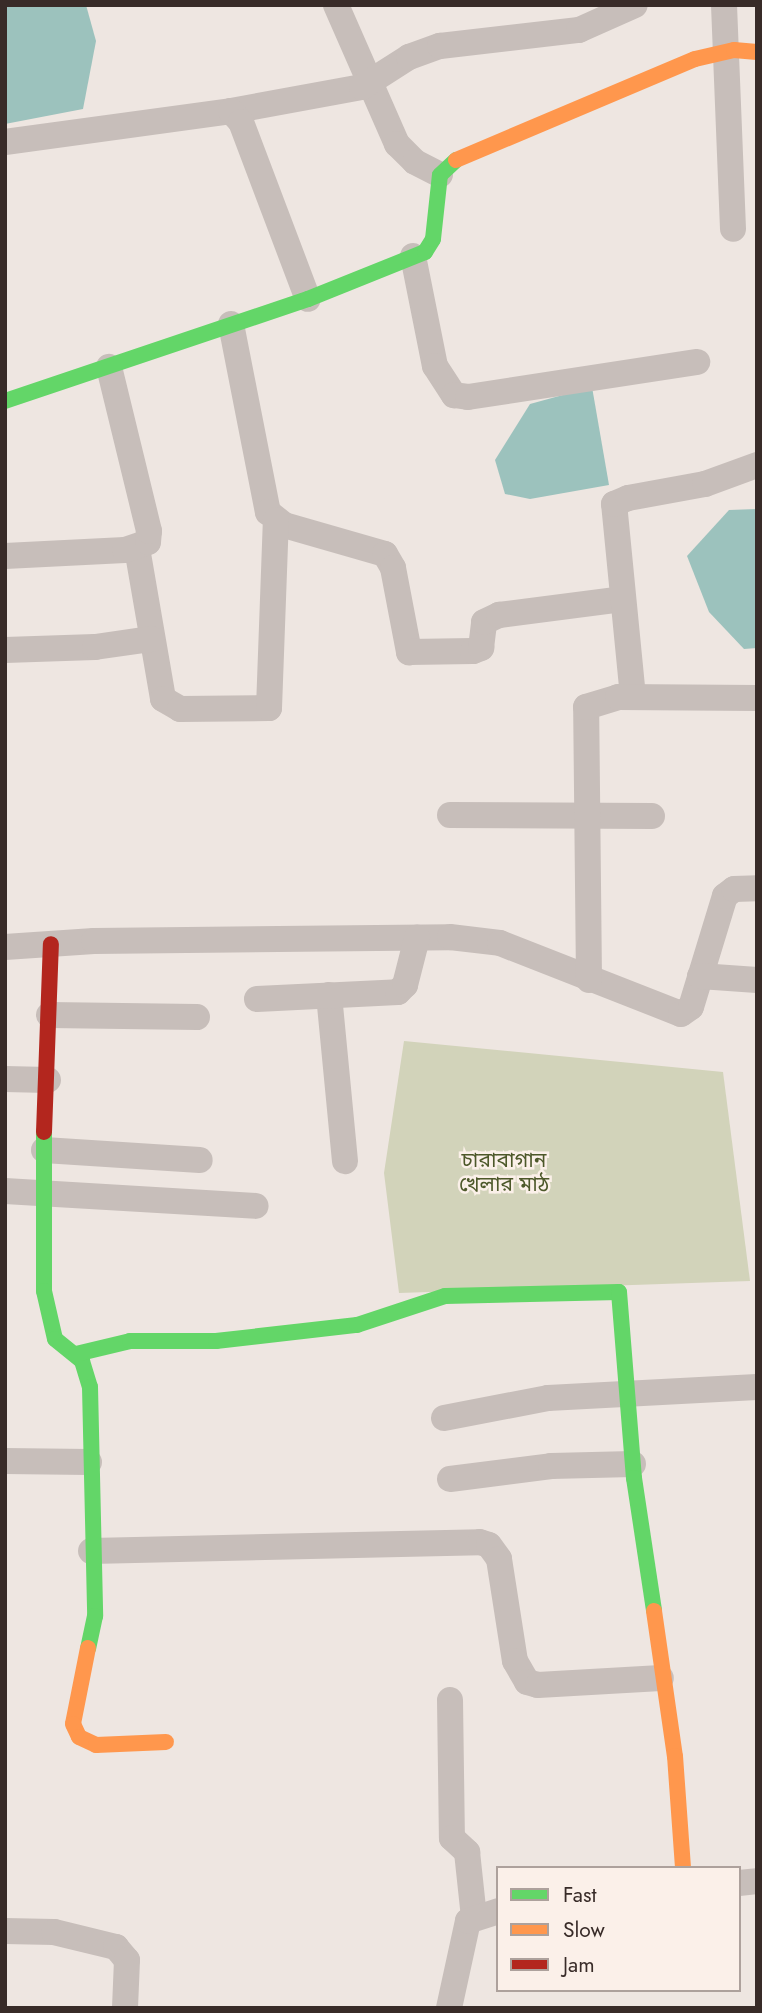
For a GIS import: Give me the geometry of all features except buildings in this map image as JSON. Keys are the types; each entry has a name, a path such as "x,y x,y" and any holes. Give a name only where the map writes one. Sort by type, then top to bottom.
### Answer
{"street":[{"path":"336,5 373,83 397,144 415,162 440,175"},
{"path":"5,142 231,111 373,83 424,50 579,30 635,5"},
{"path":"724,5 733,229"},
{"path":"5,401 307,299 413,256 432,245 440,175 450,163 695,59 726,51 757,52"},
{"path":"231,111 242,122 307,299"},
{"path":"413,256 435,366 454,395 468,397 697,362"},
{"path":"138,548 158,690 170,704 180,709 269,708 276,520 264,500 231,324"},
{"path":"5,556 138,548 148,542 149,531 109,367"},
{"path":"634,696 614,504 628,498 705,484 757,465"},
{"path":"276,520 385,554 393,568 405,643 414,655 481,648 489,618 622,599"},
{"path":"5,650 95,647 151,639"},
{"path":"589,980 584,815 586,707 634,696 757,698"},
{"path":"450,816 652,816"},
{"path":"5,947 417,938 500,943 681,1014 691,1007 725,895 738,888 757,888"},
{"path":"257,999 402,989 417,938"},
{"path":"51,944 42,1259 50,1327 55,1339 76,1354 90,1387 89,1462 95,1616 73,1719 74,1732 96,1745 166,1742"},
{"path":"700,975 757,981"},
{"path":"329,995 345,1161"},
{"path":"49,1015 197,1017"},
{"path":"5,1079 48,1080"},
{"path":"44,1150 200,1160"},
{"path":"5,1191 256,1206"},
{"path":"76,1354 130,1341 216,1341 357,1325 445,1296 615,1290 622,1300 626,1395 633,1464 682,1815 683,1866"},
{"path":"444,1418 515,1402 757,1387"},
{"path":"5,1461 89,1462"},
{"path":"450,1479 551,1466 633,1464"},
{"path":"91,1550 480,1542 489,1545 499,1559 515,1661 527,1682 538,1685 661,1678"},
{"path":"449,2008 460,1943 486,1914 467,1852 452,1838 450,1700"},
{"path":"5,1931 54,1932 116,1947 127,1960 125,2008"}],"green space":[{"name":"চারাবাগান খেলার মাঠ","path":"404,1041 723,1072 750,1281 399,1293 384,1173"}],"water":[{"path":"5,5 86,5 96,41 83,109 5,124"},
{"path":"592,387 609,485 530,499 505,494 495,460 530,404"},
{"path":"757,509 757,648 744,649 709,612 687,556 729,510"}],"traffic: fast":[{"path":"5,401 308,299 425,252 433,239 440,175 456,160"},
{"path":"44,1132 44,1291 55,1339 82,1361 90,1387 95,1616 88,1648"},
{"path":"76,1354 130,1341 216,1341 357,1325 445,1296 619,1292 634,1478 654,1611"}],"traffic: slow":[{"path":"456,160 695,59 734,50 757,52"},
{"path":"654,1611 675,1756 683,1866"},
{"path":"88,1648 73,1724 79,1737 96,1745 166,1742"}],"traffic: jam":[{"path":"44,1132 51,944"}]}
